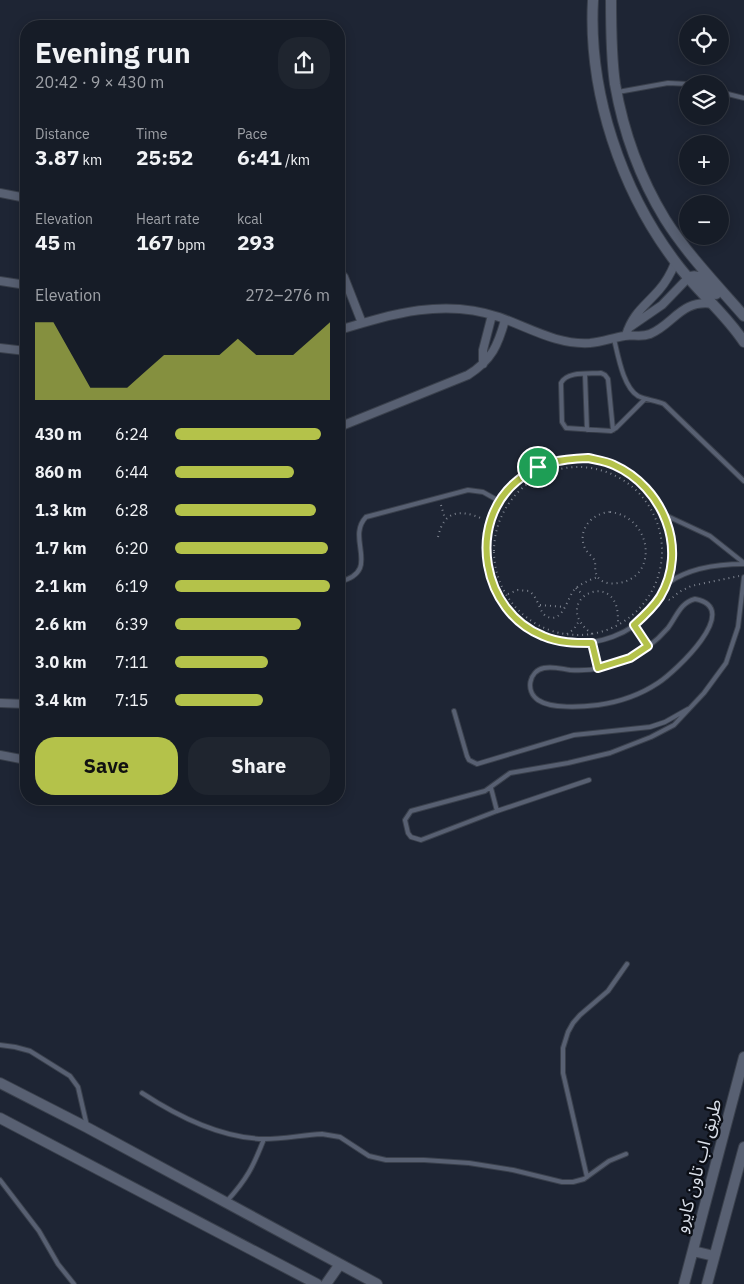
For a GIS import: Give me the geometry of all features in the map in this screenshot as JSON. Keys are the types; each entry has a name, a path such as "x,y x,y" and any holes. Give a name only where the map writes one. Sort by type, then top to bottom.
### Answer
{"street":[{"path":"593,0 594,55 598,84 610,134 642,209 675,263 725,317 744,342"},
{"path":"612,0 611,33 617,92 625,128 653,198 681,242 744,316"},
{"path":"0,193 20,197"},
{"path":"626,335 635,314 660,289 667,280 675,263"},
{"path":"626,335 632,325 662,305 688,278 695,275 744,320"},
{"path":"345,280 362,324"},
{"path":"0,281 20,284"},
{"path":"345,328 382,317 436,308 465,310 492,315 564,342 589,343 614,340 626,335 638,337 650,334 690,305 701,303 713,304"},
{"path":"483,364 483,350 492,315"},
{"path":"345,425 468,375 483,364 498,344 506,320"},
{"path":"0,348 20,350"},
{"path":"0,703 20,704"},
{"path":"0,755 20,759"},
{"name":"طريق اب تاون كايرو","path":"684,1284 744,1056"},
{"path":"0,1083 88,1128 378,1284"},
{"path":"0,1118 317,1284"},
{"path":"707,1284 744,1150"},
{"path":"693,1251 714,1256"},
{"path":"326,1284 340,1264"}],"lane":[{"path":"617,92 668,83 679,84"},
{"path":"729,94 744,98"},
{"path":"614,340 627,385 636,395 664,404 744,481"},
{"path":"614,430 607,377 601,373 568,375 562,380 562,422 566,428 608,432 614,430 645,399"},
{"path":"585,374 587,430"},
{"path":"588,458 613,464 636,477 653,494 665,514 672,549 671,567 666,584 649,612 634,625 614,637 592,643 566,643 542,636 520,623 509,612 500,600 489,575 485,549 490,522 499,501 516,481 538,467 562,459 588,458"},
{"path":"345,580 352,578 360,569 362,556 359,529 361,522 366,517 438,496 468,490 483,492 499,501"},
{"path":"665,514 710,536 744,563"},
{"path":"666,584 682,575 699,569 725,564 744,563"},
{"path":"589,780 497,811 420,840 411,837 406,826 405,820 411,811 491,788 510,774 589,758 631,746 663,732 678,721 716,679 726,663 738,628 744,576"},
{"path":"703,600 713,611 712,626 685,661 666,678 634,696 610,703 573,706 542,702 536,699 530,689 532,677 540,669 552,667 575,670 598,668 624,660 648,646 668,627 682,606 688,601 703,600"},
{"path":"634,625 648,646"},
{"path":"592,643 598,668"},
{"path":"454,711 469,760 477,764 587,732 650,727 665,722 692,707"},
{"path":"491,788 497,811"},
{"path":"587,1177 563,1073 563,1048 573,1023 608,991 627,964"},
{"path":"0,1045 30,1051 70,1076 78,1087 88,1128"},
{"path":"142,1093 158,1104 193,1121 227,1133 264,1139 322,1134 340,1137 360,1152 386,1160 469,1163 513,1170 562,1182 573,1182 587,1177 609,1161 626,1154"},
{"path":"225,1203 244,1182 264,1139"},
{"path":"0,1180 39,1231 58,1264 74,1284"}],"path":[{"path":"577,467 600,470 620,479 630,486 645,502 656,525 661,547 659,569 652,590 639,609 618,625 592,634 567,634 535,623 517,609 507,595 499,578 494,555 496,533 503,512 516,493 534,479 555,470 577,467"},
{"path":"438,496 445,519"},
{"path":"438,537 445,519 460,512 490,522"},
{"path":"610,512 621,514 631,519 642,533 646,550 642,566 633,577 620,583 605,582 598,577 595,572 596,564 594,558 583,545 584,530 590,520 599,514 610,512"},
{"path":"652,590 670,600 679,592 691,586 744,576"},
{"path":"507,595 518,590 529,591 536,597 543,613 552,618 559,616 576,588 598,577"},
{"path":"576,588 584,596"},
{"path":"592,634 579,621 577,607 584,596 596,591 609,595 617,606 618,625"},
{"path":"540,605 565,607"},
{"path":"567,634 574,629 579,621"}],"route":[{"path":"588,458 613,464 636,477 653,494 665,514 672,549 671,567 660,596 649,612 634,625 648,646 619,663 598,668 592,643 566,643 542,636 520,623 500,600 489,575 485,549 490,522 499,501 516,481 538,467 562,459 588,458"}]}
